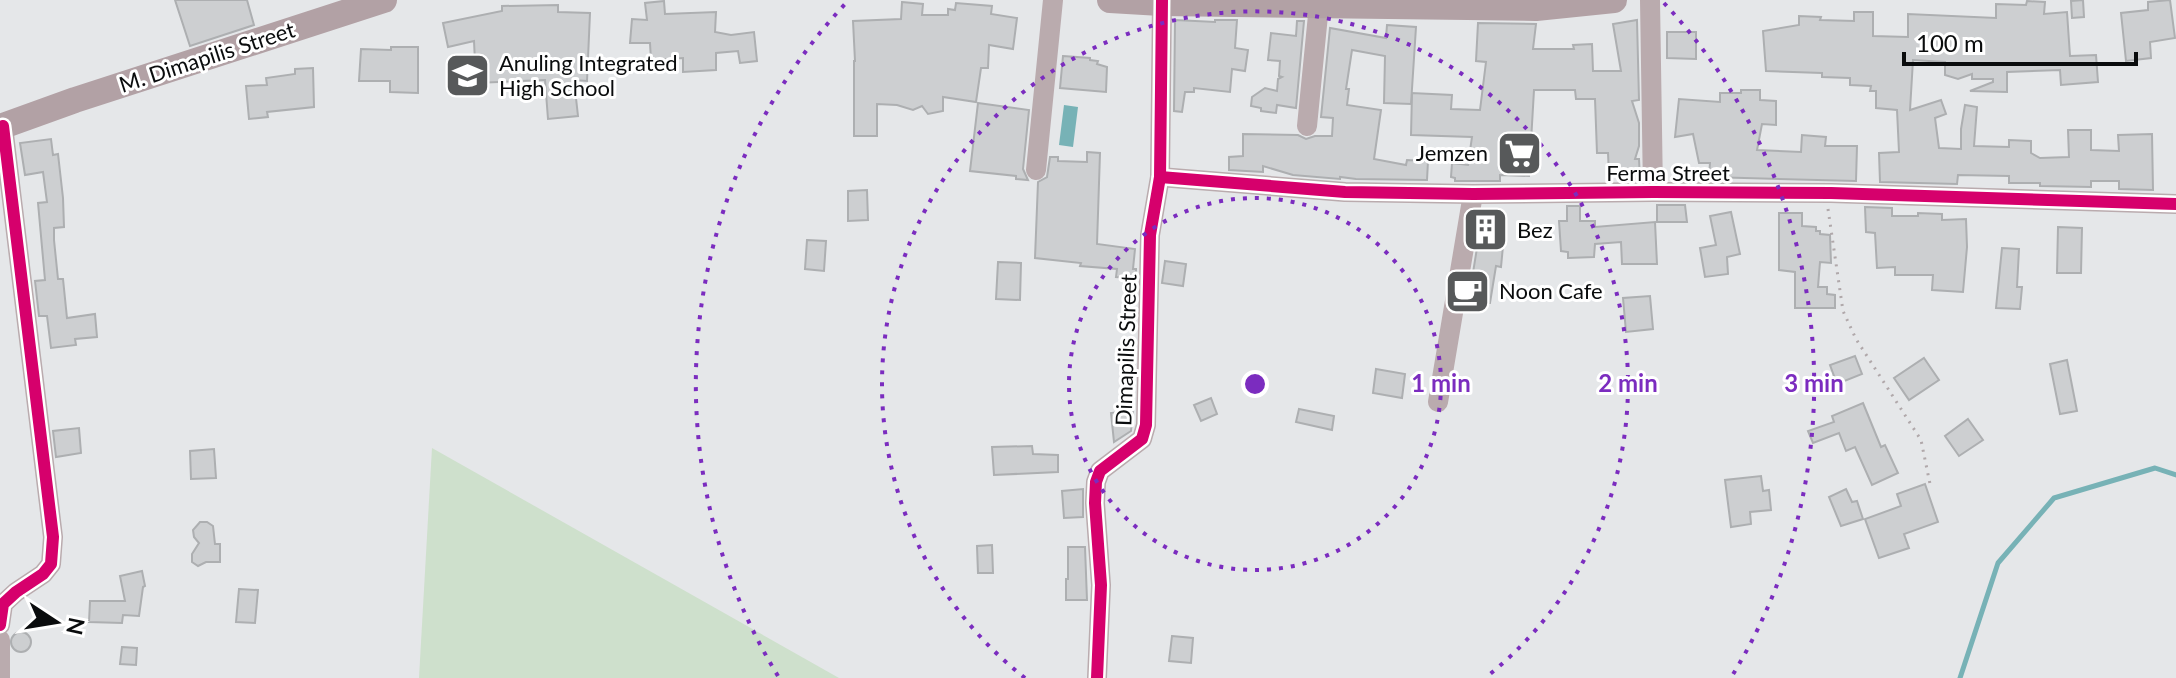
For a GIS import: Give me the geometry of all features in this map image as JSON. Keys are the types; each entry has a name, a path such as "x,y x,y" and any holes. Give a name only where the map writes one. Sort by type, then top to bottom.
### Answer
{"main road":[{"name":"M. Dimapilis Street","path":"2,126 384,0"},
{"path":"1110,0 1536,8 1614,0"}],"street":[{"path":"1036,170 1053,0"},
{"path":"1062,44 1064,0"},
{"path":"1650,0 1653,192"},
{"name":"Dimapilis Street","path":"1097,678 1101,585 1096,482 1100,471 1142,439 1146,425 1150,235 1160,177 1162,2"},
{"path":"1307,126 1319,5"},
{"path":"0,625 3,604 43,574 51,564 53,537 2,126"},
{"name":"Ferma Street","path":"1160,177 1345,192 1831,193 2176,204"},
{"path":"1438,402 1473,194"},
{"path":"0,640 0,678"}],"path":[{"path":"1831,193 1828,210 1843,311 1856,339 1921,440 1930,484"}],"green space":[{"path":"432,448 839,678 419,678"}],"water":[{"path":"1064,105 1078,107 1073,147 1059,145"}],"building":[{"path":"175,0 247,0 254,25 190,46"},
{"path":"2083,0 2084,17 2072,18 2071,1"},
{"path":"2170,0 2175,38 2150,42 2151,58 2126,61 2121,13 2148,10 2148,2"},
{"path":"664,1 665,14 716,12 715,32 731,35 754,32 757,61 740,63 738,51 716,53 716,70 683,72 683,58 651,60 650,43 630,43 632,19 647,20 645,3"},
{"path":"2027,1 2045,2 2044,14 2067,12 2070,56 2096,55 2098,82 2061,85 2060,70 2007,72 2007,92 1970,91 1993,82 1993,79 1972,79 1972,74 1958,79 1945,75 1945,62 1913,60 1910,110 1941,100 1946,114 1935,118 1939,148 1961,149 1965,105 1977,107 1974,146 2009,147 2009,140 2031,141 2031,153 2040,158 2069,157 2068,130 2091,130 2091,150 2119,151 2118,135 2152,134 2153,190 2119,189 2119,181 2091,181 2091,187 2009,183 2009,176 1958,175 1957,184 1880,182 1879,153 1899,152 1897,110 1876,108 1876,91 1870,91 1871,86 1850,85 1850,78 1822,77 1822,73 1766,71 1763,31 1799,25 1799,16 1854,21 1854,12 1873,12 1873,36 1908,37 1908,14 1996,18 1996,4 2026,5"},
{"path":"902,2 923,4 922,15 948,15 948,9 955,10 956,3 992,6 991,14 1017,18 1013,49 989,45 988,68 981,68 976,102 943,97 943,111 928,114 922,106 913,110 877,104 877,136 854,136 853,21 901,19"},
{"path":"558,5 558,12 590,13 587,81 574,80 578,116 548,119 545,80 476,83 474,41 448,47 443,23 502,11 502,6"},
{"path":"1175,20 1237,20 1235,48 1248,50 1245,71 1232,69 1230,92 1194,88 1194,92 1185,92 1182,112 1174,111"},
{"path":"1637,20 1639,100 1632,101 1639,123 1639,146 1635,159 1639,159 1640,179 1609,176 1608,153 1597,153 1595,99 1576,99 1575,90 1534,90 1529,176 1500,175 1500,181 1455,181 1451,177 1452,163 1468,165 1472,137 1411,135 1412,93 1452,95 1451,109 1480,110 1486,62 1476,61 1478,23 1536,24 1533,49 1574,49 1573,45 1592,44 1593,71 1621,71 1613,24"},
{"path":"1297,21 1304,21 1296,108 1277,105 1276,113 1261,111 1261,108 1251,106 1252,97 1265,88 1277,91 1278,79 1282,77 1279,76 1280,61 1268,60 1271,33 1296,36"},
{"path":"1387,25 1416,27 1411,104 1384,103 1385,56 1352,50 1346,89 1349,89 1347,105 1381,110 1374,159 1406,165 1407,160 1428,161 1427,180 1293,175 1263,166 1263,172 1229,170 1229,157 1243,156 1243,134 1298,135 1306,139 1332,136 1333,118 1321,117 1330,28 1386,38"},
{"path":"1667,32 1696,32 1696,59 1667,58"},
{"path":"391,47 418,47 418,93 390,92 390,81 359,81 361,49 391,50"},
{"path":"1063,56 1090,58 1107,67 1106,92 1060,88"},
{"path":"313,68 314,107 267,112 268,117 249,119 246,86 267,85 266,78 295,74 295,69"},
{"path":"1741,90 1760,90 1760,100 1776,101 1776,125 1762,124 1757,150 1801,152 1802,135 1826,137 1825,146 1857,146 1856,181 1709,177 1710,163 1699,163 1693,134 1675,137 1679,99 1720,102 1720,93 1741,93"},
{"path":"978,103 1029,110 1023,169 1028,180 970,171"},
{"path":"51,139 53,155 58,154 63,198 64,227 54,228 54,240 58,279 63,279 67,318 95,314 97,337 75,339 76,345 51,348 47,316 39,316 35,281 45,280 38,203 47,202 43,172 25,175 20,143"},
{"path":"1087,152 1100,153 1097,244 1135,249 1136,302 1128,301 1130,278 1116,277 1117,269 1035,258 1038,182 1047,177 1050,157 1058,157 1058,161 1087,162"},
{"path":"867,190 868,220 848,221 848,191"},
{"path":"1657,205 1685,205 1687,222 1657,222"},
{"path":"1567,206 1580,206 1580,221 1595,221 1595,227 1655,222 1657,264 1622,264 1621,242 1595,244 1594,257 1568,258 1568,252 1561,251 1559,221 1567,221"},
{"path":"1865,207 1892,208 1892,216 1918,216 1918,213 1942,214 1942,220 1966,219 1963,292 1932,290 1933,275 1895,275 1895,267 1877,268 1875,233 1866,232"},
{"path":"1731,212 1740,254 1727,257 1728,274 1705,277 1700,248 1716,245 1710,216"},
{"path":"1779,213 1802,213 1802,226 1816,227 1820,234 1830,235 1831,263 1820,262 1818,287 1827,287 1827,294 1835,295 1835,308 1795,308 1795,272 1779,270"},
{"path":"1482,217 1501,219 1498,245 1503,246 1501,267 1496,266 1490,303 1477,302 1479,286 1471,285"},
{"path":"2058,227 2082,228 2081,273 2057,273"},
{"path":"807,240 826,241 824,271 805,269"},
{"path":"2002,248 2019,249 2017,287 2022,287 2020,309 1996,308"},
{"path":"1165,261 1186,264 1183,286 1162,283"},
{"path":"998,262 1021,263 1020,300 996,299"},
{"path":"1650,296 1653,329 1626,332 1623,298"},
{"path":"1855,356 1862,374 1837,384 1830,365"},
{"path":"1924,358 1939,380 1909,400 1894,378"},
{"path":"2067,360 2077,411 2060,414 2050,364"},
{"path":"1376,369 1405,374 1402,398 1373,393"},
{"path":"1211,398 1217,414 1201,421 1194,405"},
{"path":"1863,403 1881,447 1885,445 1898,473 1872,485 1855,447 1846,451 1839,433 1813,443 1808,431 1834,422 1832,416"},
{"path":"1299,409 1334,416 1332,430 1296,422"},
{"path":"1133,410 1131,431 1114,442 1111,413"},
{"path":"1968,419 1983,440 1959,456 1945,436"},
{"path":"79,428 81,453 56,457 53,431"},
{"path":"1032,446 1033,454 1058,455 1058,472 994,475 992,447"},
{"path":"214,449 216,478 191,479 190,451"},
{"path":"1761,476 1763,491 1769,490 1771,510 1750,512 1751,524 1731,527 1725,480"},
{"path":"1925,484 1938,522 1904,534 1909,548 1879,558 1865,519 1901,506 1897,494"},
{"path":"1083,489 1083,517 1064,518 1062,491"},
{"path":"1846,489 1852,502 1857,501 1863,519 1841,526 1829,497"},
{"path":"200,522 213,526 215,544 220,544 220,562 206,562 198,566 192,562 192,554 199,543 193,530"},
{"path":"992,545 993,573 978,573 977,546"},
{"path":"1068,547 1085,547 1087,600 1066,600"},
{"path":"142,571 145,586 139,616 123,615 122,623 89,622 90,601 125,601 120,576"},
{"path":"239,589 258,590 255,623 236,622"},
{"path":"21,632 28,635 31,642 28,649 21,652 14,649 11,642 14,635"},
{"path":"1172,636 1193,638 1191,663 1169,661"},
{"path":"122,647 137,648 136,665 120,664"}],"waterway":[{"path":"1960,678 1998,563 2054,498 2155,468 2176,475"}],"cycle path":[{"path":"1097,678 1101,585 1096,482 1100,471 1142,439 1146,425 1150,235 1160,177 1162,0"},
{"path":"0,625 3,604 43,574 51,564 53,537 3,126"},
{"path":"1160,177 1345,192 1831,193 2176,204"}],"place":[{"name":"Anuling Integrated High School","path":"468,76"},
{"name":"Jemzen","path":"1519,153"},
{"name":"Bez","path":"1486,230"},
{"name":"Noon Cafe","path":"1468,291"}]}
